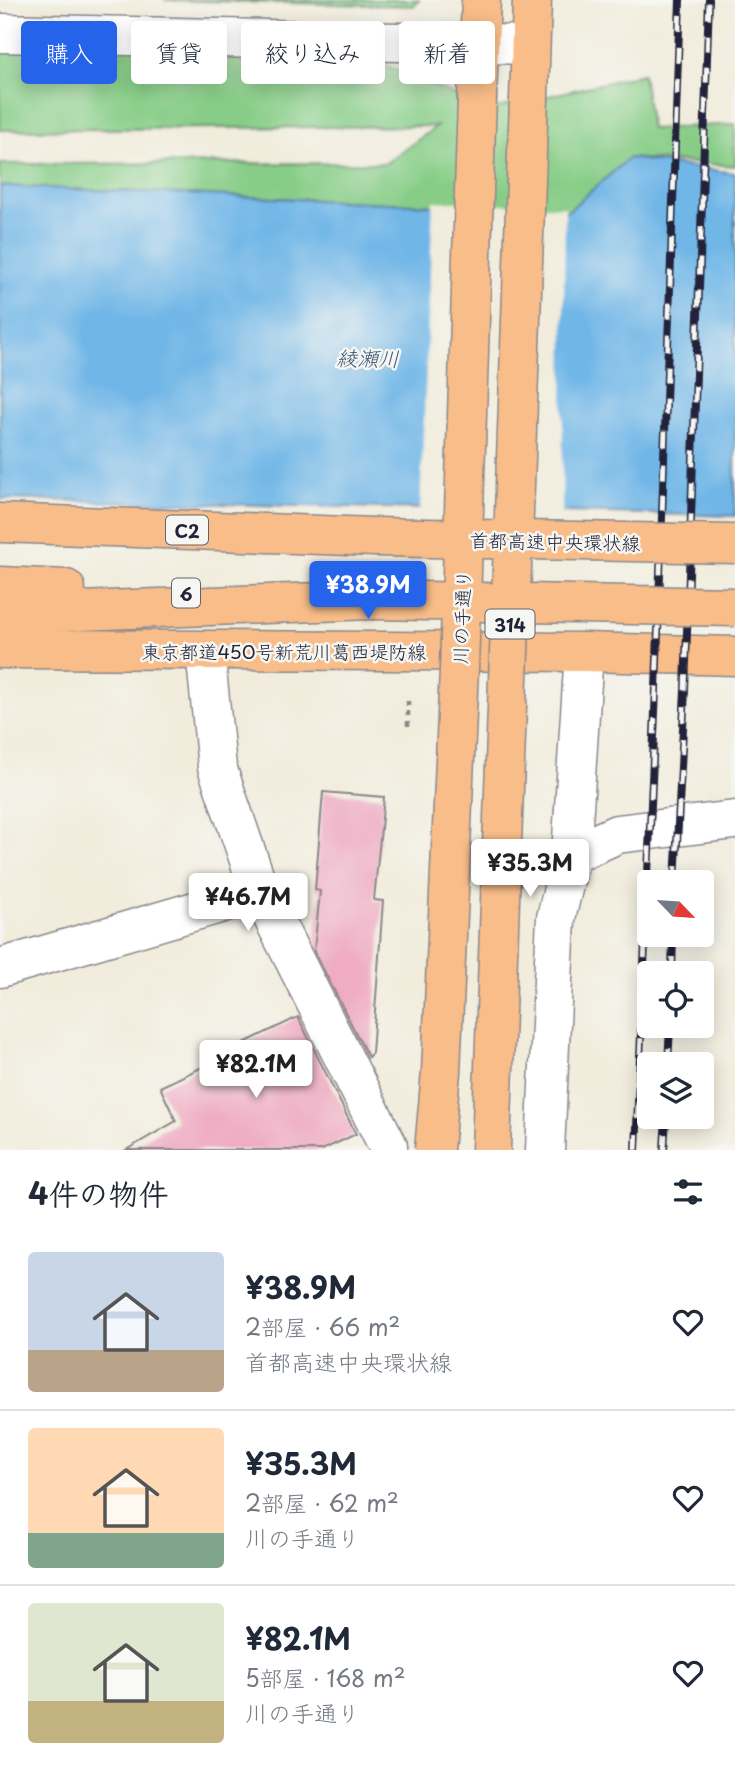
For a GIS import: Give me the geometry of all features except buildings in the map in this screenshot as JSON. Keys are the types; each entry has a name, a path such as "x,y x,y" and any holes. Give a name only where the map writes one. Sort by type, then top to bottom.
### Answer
{"main road":[{"name":"川の手通り","path":"481,0 481,21"},
{"name":"314","path":"491,1150 532,1"},
{"name":"川の手通り","path":"434,1150 441,1072 459,669 478,84"},
{"name":"首都高速中央環状線","path":"0,523 375,537 735,544"},
{"name":"首都高速中央環状線","path":"0,542 375,537"},
{"name":"6","path":"0,586 372,600"},
{"path":"0,614 372,600 735,607"},
{"name":"東京都道450号新荒川葛西堤防線","path":"0,649 584,652 735,656"}],"street":[{"path":"0,33 399,41"},
{"path":"495,44 530,45"},
{"path":"205,650 216,767 260,892 393,1149"},
{"path":"545,1150 556,918 571,855 584,652"},
{"path":"571,855 617,834 735,820"},
{"path":"0,968 260,892"}],"green space":[{"path":"164,0 419,0 414,6"},
{"path":"0,41 21,41 21,84 117,84 117,43 131,43 131,84 227,84 227,45 241,45 241,84 385,84 385,65 399,71 399,84 429,84 488,110 643,74 651,129 735,124 735,166 629,158 568,211 0,186 0,164 386,163 437,126 0,130"}],"water":[{"name":"綾瀬川","path":"629,158 735,173 735,516 0,499 0,186 568,211"}],"pier":[{"path":"433,201 565,207 562,515 420,512"}],"railway":[{"path":"636,1150 656,689 680,0"},
{"path":"676,870 685,690 709,0"},
{"path":"672,961 673,947"},
{"path":"669,1038 669,1052"},
{"path":"664,1150 665,1129"}]}
